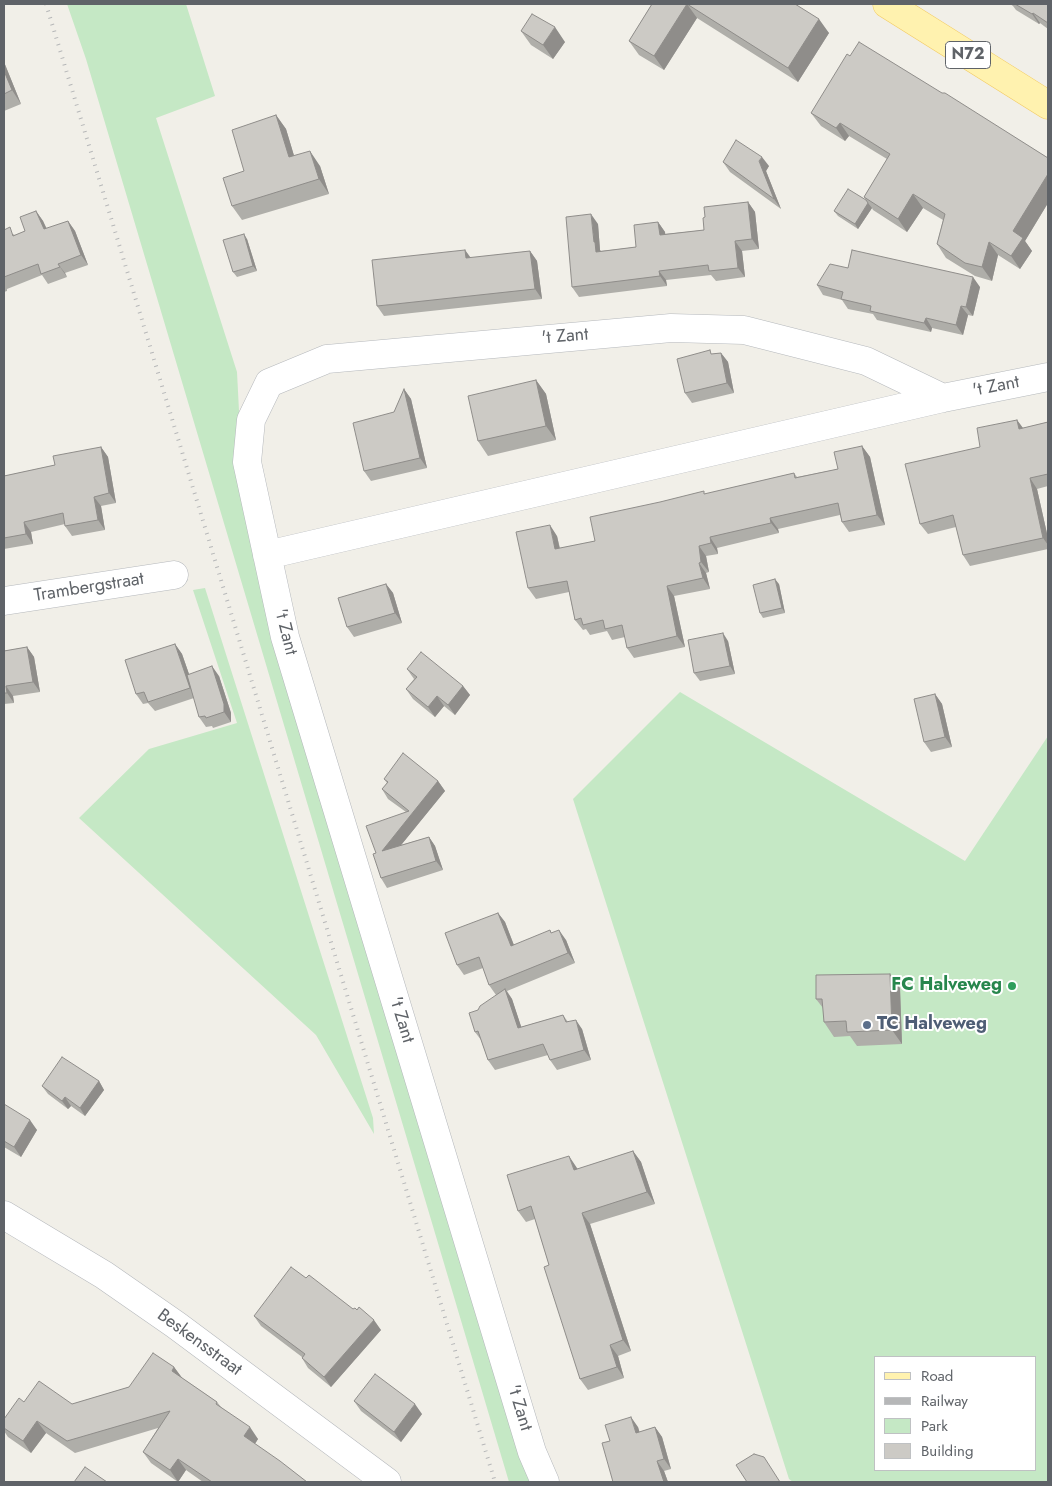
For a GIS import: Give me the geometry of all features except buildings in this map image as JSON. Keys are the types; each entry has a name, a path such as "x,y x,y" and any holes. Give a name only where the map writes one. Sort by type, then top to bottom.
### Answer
{"main road":[{"name":"N72","path":"887,4 1048,105"}],"street":[{"name":"'t Zant","path":"545,1482 532,1452 284,636 247,462 252,420 269,383 327,359 671,328 744,330 866,361 943,398"},
{"name":"'t Zant","path":"267,555 943,398 1048,377"},
{"name":"Trambergstraat","path":"4,601 174,575"},
{"name":"Beskensstraat","path":"4,1215 104,1275 176,1325 387,1482"}],"green space":[{"path":"67,4 186,4 215,96 156,118 237,372 240,469 534,1482 509,1482 86,59"},
{"path":"205,588 373,1118 374,1134 316,1035 79,818 149,749 237,723 193,590"},
{"path":"680,692 965,861 1048,736 1048,1482 793,1482 789,1479 573,799"}],"railway":[{"path":"46,4 495,1482"}],"place":[{"name":"FC Halveweg","path":"1012,986"},
{"name":"TC Halveweg","path":"867,1025"}]}
